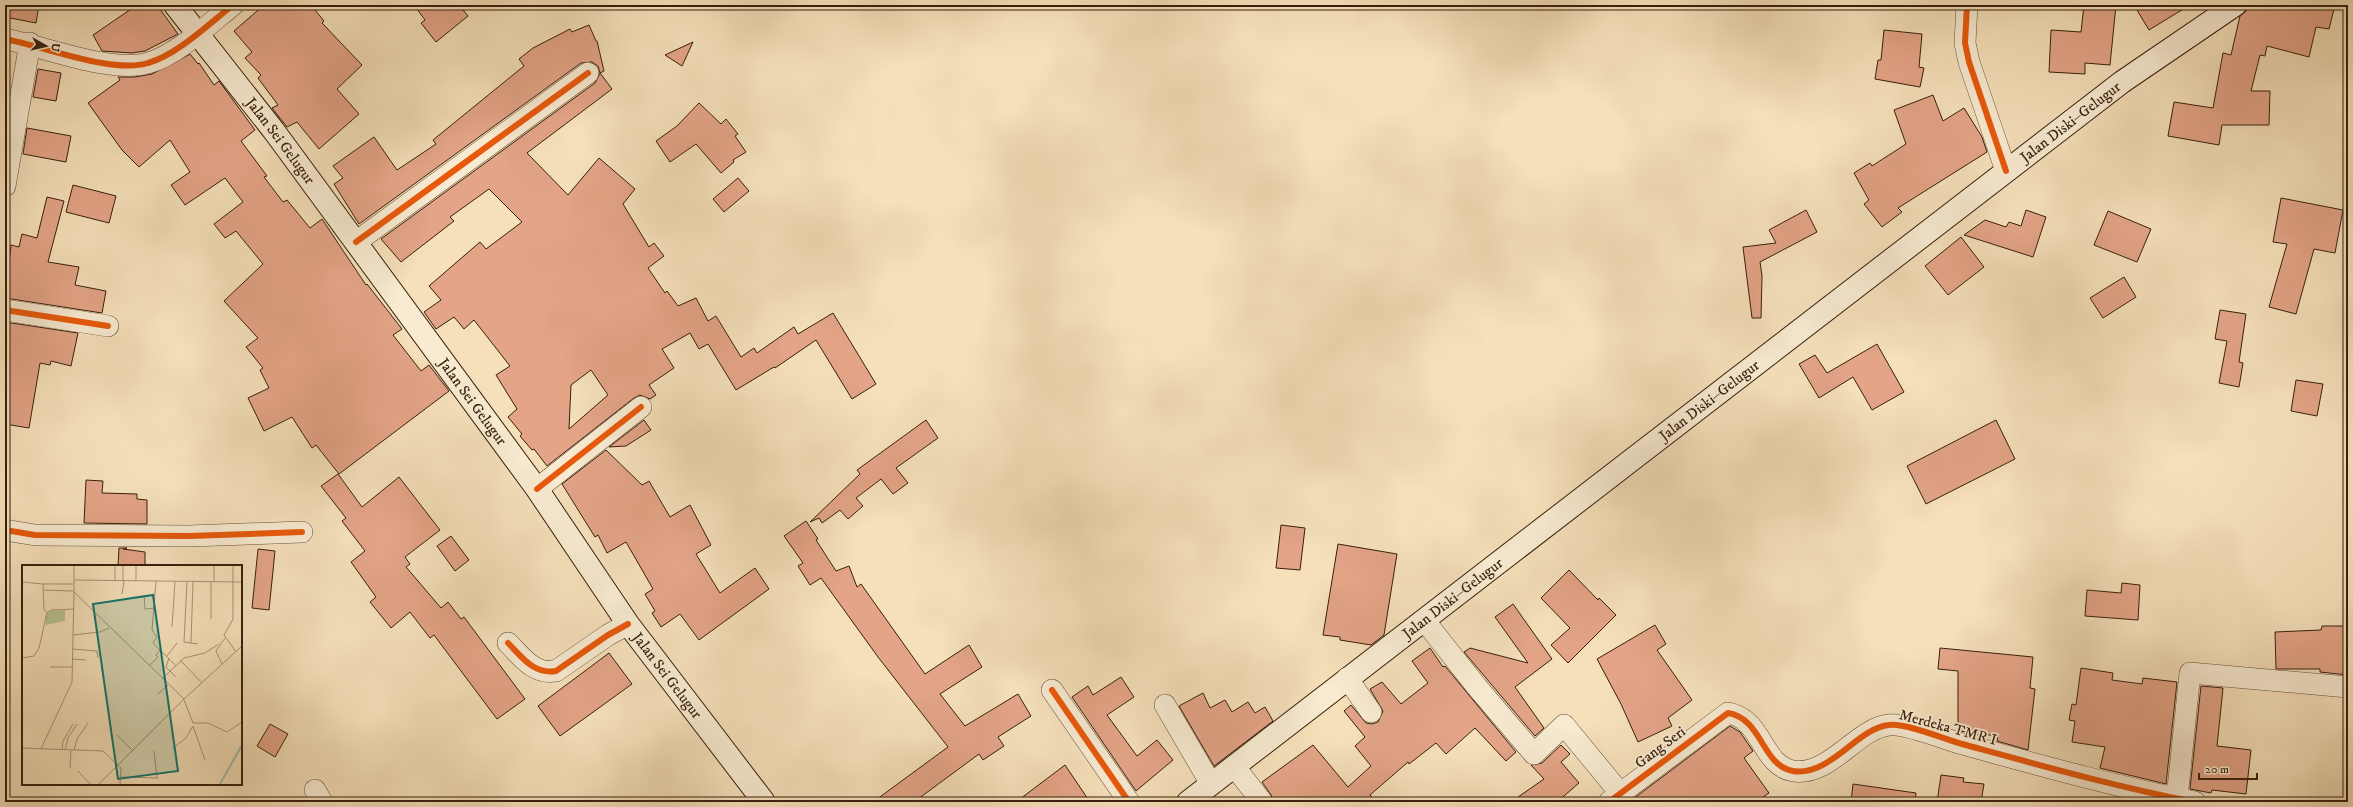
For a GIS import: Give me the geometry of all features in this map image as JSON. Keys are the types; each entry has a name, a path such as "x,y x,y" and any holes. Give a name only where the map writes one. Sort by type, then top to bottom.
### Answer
{"main road":[{"name":"Jalan Sei Gelugur","path":"175,5 274,131 537,489 628,624 764,802"},
{"name":"Jalan Diski–Gelugur","path":"1188,802 2122,82 2225,8"}],"street":[{"path":"5,39 30,43 112,65 148,64 179,47 233,5"},
{"path":"1967,5 1965,43 1968,62 2006,171"},
{"path":"5,186 30,43"},
{"path":"356,242 588,73"},
{"path":"5,310 108,326"},
{"path":"537,489 642,407"},
{"path":"5,530 35,535 189,536 302,532"},
{"path":"1424,620 1534,754 1564,725 1615,798"},
{"path":"508,643 532,666 548,673 556,671 608,635 628,624"},
{"path":"2186,800 2190,673 2348,687"},
{"path":"1347,678 1371,712"},
{"path":"1052,690 1129,802"},
{"path":"1165,705 1211,784"},
{"name":"Gang Seri","path":"1615,798 1728,713"},
{"name":"Merdeka TMR I","path":"1728,713 1739,715 1752,728 1775,762 1793,771 1810,770 1825,763 1876,729 1895,725 1962,744 2186,800"},
{"path":"1234,766 1262,802"}],"building":[{"path":"5,5 39,5 36,23 5,17"},
{"path":"137,5 157,5 178,34 145,51 132,53 102,51 93,35"},
{"path":"264,5 311,5 324,21 322,23 362,65 337,89 359,114 319,149 297,122 287,127 272,108 278,105 258,78 261,75 245,58 252,52 234,31"},
{"path":"414,5 459,5 468,16 436,42 421,23 425,20"},
{"path":"2084,5 2116,5 2110,65 2085,63 2085,74 2049,72 2051,30 2081,32"},
{"path":"2134,5 2190,5 2149,30"},
{"path":"2247,5 2335,5 2329,29 2316,27 2309,57 2267,46 2265,56 2260,55 2251,91 2270,91 2269,125 2222,125 2219,145 2168,136 2174,102 2213,108 2223,53 2231,55 2240,16 2246,11"},
{"path":"589,25 597,41 604,71 600,73 598,66 592,62 581,63 359,224 334,184 343,178 333,166 374,137 397,170 436,144 433,140 524,66 519,59 533,48 570,29 572,32"},
{"path":"1884,30 1922,34 1919,67 1924,68 1920,87 1875,79 1878,60 1881,60"},
{"path":"693,42 682,66 665,55"},
{"path":"190,54 198,64 199,63 214,85 219,81 255,130 241,141 267,176 264,177 283,202 287,200 310,228 322,219 366,285 367,284 402,329 393,335 421,371 429,365 449,391 339,474 316,445 312,448 292,417 264,431 248,398 269,388 260,370 263,368 246,347 258,338 224,301 263,264 236,231 225,238 214,224 243,202 225,178 185,205 171,185 190,172 170,140 139,167 122,150 88,103 120,80 118,77 135,77 152,74"},
{"path":"38,69 61,73 56,101 33,97"},
{"path":"600,73 612,89 527,153 568,195 599,158 635,189 623,204 649,247 654,243 664,256 648,268 665,293 667,291 678,306 696,298 708,321 716,316 741,357 754,348 757,353 794,327 798,334 833,313 876,384 852,399 816,340 775,368 774,367 736,390 708,344 699,349 690,333 662,349 674,368 649,385 656,395 650,399 640,395 634,398 547,466 534,449 532,450 520,436 522,434 508,417 517,409 496,375 510,366 474,320 464,329 454,317 436,329 424,312 441,300 429,286 480,242 486,249 522,222 489,189 450,217 454,221 401,262 381,239 595,83","holes":["591,370 608,395 569,429 571,385"]},
{"path":"1933,95 1943,121 1964,108 1982,137 1987,152 1898,208 1902,212 1882,227 1864,204 1869,200 1854,173 1870,163 1872,166 1906,144 1894,110"},
{"path":"699,103 721,124 726,119 738,134 735,136 746,152 733,160 734,162 721,173 696,144 670,162 656,141 677,126"},
{"path":"27,128 71,136 66,162 23,154"},
{"path":"738,178 749,191 724,212 713,199"},
{"path":"73,185 116,196 109,223 66,212"},
{"path":"47,197 64,201 48,262 79,267 75,285 106,291 102,313 5,298 11,245 19,247 22,234 37,238"},
{"path":"2281,198 2343,210 2335,253 2314,249 2296,314 2269,307 2287,244 2273,242"},
{"path":"1806,210 1817,232 1760,262 1762,276 1761,318 1752,318 1743,247 1776,243 1769,230"},
{"path":"2026,210 2046,217 2033,257 1964,235 1985,220 2006,227 2009,222 2021,226"},
{"path":"2108,211 2151,229 2137,262 2094,245"},
{"path":"1961,237 1984,267 1948,295 1925,266"},
{"path":"2124,277 2136,297 2103,318 2090,298"},
{"path":"2220,310 2246,314 2239,362 2243,363 2239,387 2219,383 2227,341 2215,339"},
{"path":"5,322 78,333 71,366 51,361 50,365 40,363 29,428 5,424"},
{"path":"1877,344 1904,392 1872,410 1853,377 1819,398 1799,364 1815,355 1827,373"},
{"path":"2296,380 2323,384 2317,416 2291,411"},
{"path":"644,420 651,430 626,446 609,447"},
{"path":"926,420 938,438 896,468 908,483 893,494 881,479 856,498 863,506 848,519 840,510 822,523 819,518 810,522 860,474 857,470"},
{"path":"1996,420 2015,459 1926,504 1907,466"},
{"path":"606,450 642,485 649,481 670,517 690,505 711,545 696,554 720,593 755,568 769,589 699,640 680,614 661,627 652,613 655,611 645,594 653,589 626,542 607,553 598,535 595,537 562,484"},
{"path":"338,474 362,507 399,477 440,530 405,557 410,564 406,567 441,608 448,602 461,619 464,617 525,699 497,719 434,635 430,638 410,612 391,628 370,602 376,597 351,562 365,551 342,521 346,518 321,486"},
{"path":"86,480 103,481 102,493 137,494 137,499 147,500 147,524 84,523"},
{"path":"806,521 818,539 816,540 836,571 849,566 857,587 861,584 925,674 969,645 982,667 940,694 965,726 1018,694 1031,716 998,737 1004,746 983,760 979,754 914,802 873,802 948,747 878,657 821,578 810,585 798,566 803,563 784,536"},
{"path":"1281,525 1305,528 1300,570 1276,568"},
{"path":"451,536 469,560 455,571 437,546"},
{"path":"1338,544 1397,554 1384,635 1371,645 1340,640 1340,637 1323,635"},
{"path":"119,548 127,548 123,549 145,552 145,565 118,565"},
{"path":"258,549 275,551 269,610 252,608"},
{"path":"1569,570 1598,600 1599,598 1616,615 1568,663 1551,645 1570,628 1541,598"},
{"path":"2122,583 2140,585 2138,620 2085,616 2087,590 2121,593"},
{"path":"1513,604 1552,659 1515,687 1544,728 1535,736 1464,652 1470,648 1528,663 1495,617"},
{"path":"1655,625 1666,644 1657,650 1692,700 1668,718 1672,726 1638,742 1621,704 1597,659"},
{"path":"2322,626 2348,626 2348,675 2320,672 2320,669 2276,669 2275,632 2321,630"},
{"path":"1430,648 1443,667 1445,666 1516,752 1506,761 1475,728 1446,754 1436,743 1409,764 1408,762 1370,795 1376,802 1274,802 1262,782 1313,745 1348,787 1371,766 1355,746 1365,737 1344,711 1351,705 1366,723 1372,724 1378,722 1383,711 1370,689 1382,682 1401,704 1428,683 1412,661"},
{"path":"1940,648 2033,657 2030,688 2035,689 2028,750 1997,741 1998,735 1975,735 1958,730 1958,671 1938,669"},
{"path":"609,653 632,684 560,736 538,706"},
{"path":"2081,668 2113,673 2112,680 2142,684 2143,678 2177,682 2166,784 2100,768 2105,747 2072,742 2075,721 2069,720 2072,704 2076,705"},
{"path":"1121,677 1134,697 1107,715 1137,756 1157,740 1173,760 1136,791 1072,697 1088,686 1093,695"},
{"path":"2201,686 2223,688 2217,746 2251,750 2246,794 2212,790 2211,793 2190,789"},
{"path":"1203,693 1210,708 1225,700 1232,712 1248,702 1255,713 1265,707 1273,721 1214,766 1179,706"},
{"path":"270,724 288,734 275,757 257,746"},
{"path":"1730,726 1740,732 1753,751 1744,758 1769,793 1756,802 1629,802"},
{"path":"1561,745 1570,754 1561,762 1579,783 1557,802 1511,802 1544,779 1531,765 1542,763"},
{"path":"1065,765 1090,802 1016,802"},
{"path":"1941,775 1964,778 1963,782 1984,784 1981,802 1937,802"},
{"path":"1853,784 1916,793 1915,802 1851,802"}],"cycle path":[{"path":"5,39 97,62 116,65 148,63 159,59 182,46 233,5"},
{"path":"1967,5 1965,43 1969,62 2006,171"},
{"path":"356,242 588,73"},
{"path":"5,310 108,326"},
{"path":"537,489 641,407"},
{"path":"5,530 35,535 189,536 302,532"},
{"path":"508,643 535,668 548,672 556,671 608,635 628,624"},
{"path":"1052,690 1129,802"},
{"path":"1609,802 1728,713 1740,717 1748,724 1756,732 1774,760 1782,767 1793,771 1806,771 1819,767 1866,734 1877,728 1896,725 1905,726 1962,744 2078,775 2137,790 2195,802"}]}
